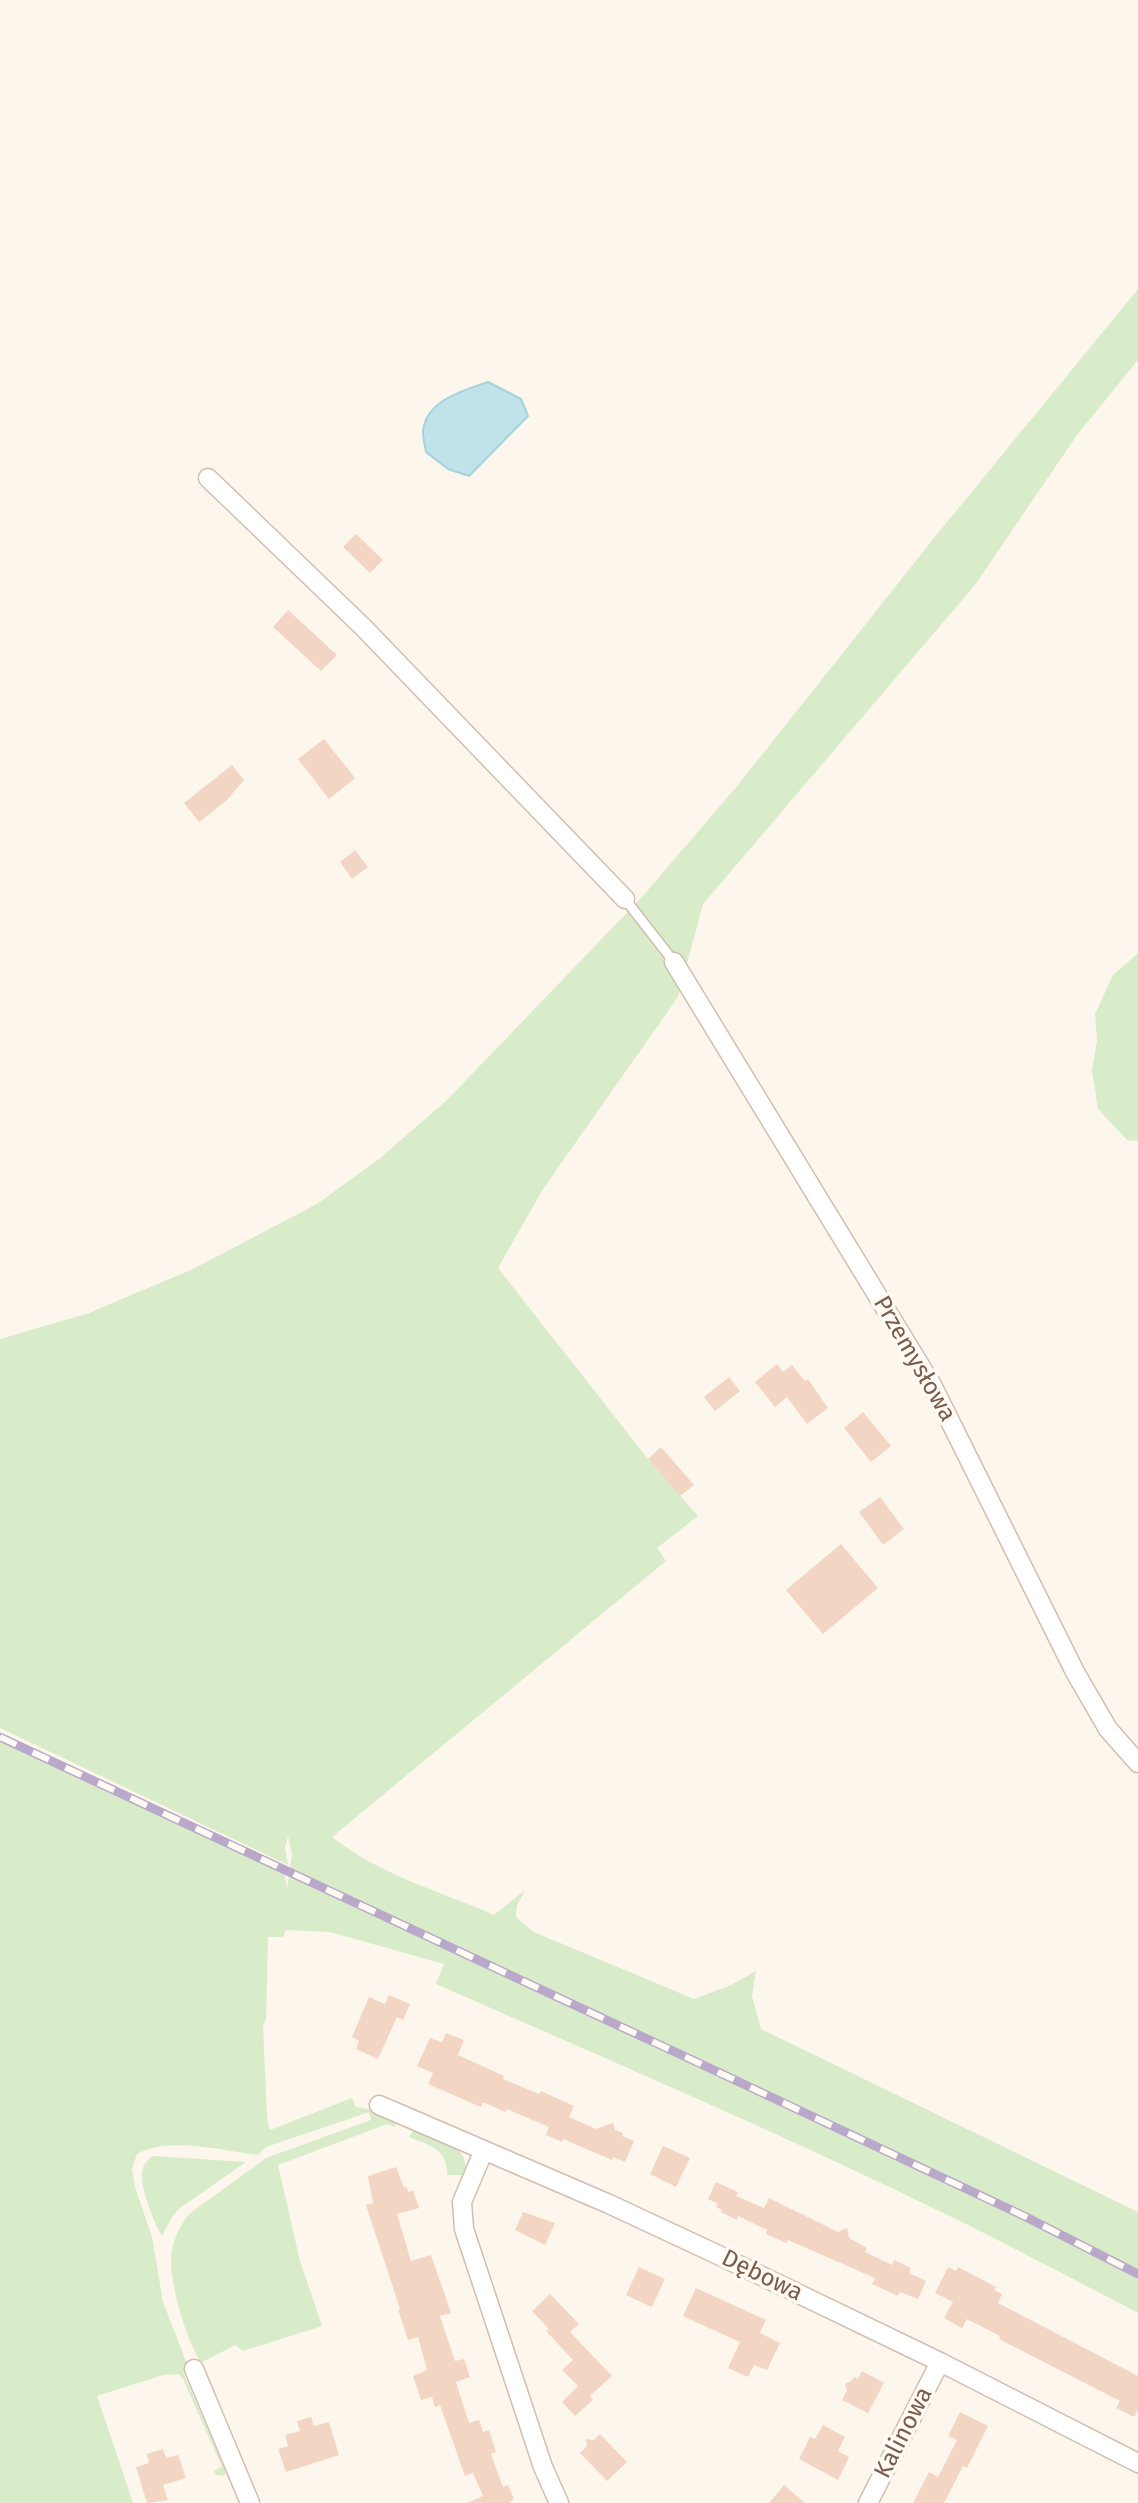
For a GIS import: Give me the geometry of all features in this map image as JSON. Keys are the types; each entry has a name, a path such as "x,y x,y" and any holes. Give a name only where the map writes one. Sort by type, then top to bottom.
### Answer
{"street":[{"path":"208,478 373,638 625,899"},
{"name":"Przemysłowa","path":"674,962 932,1385 1075,1672 1108,1729 1138,1763"},
{"name":"Dębowa","path":"379,2105 622,2210 940,2362 1138,2463"},
{"path":"484,2150 462,2202 464,2229 543,2467 559,2503"},
{"name":"Kalinowa","path":"868,2503 940,2362"},
{"path":"194,2369 250,2503"}],"lane":[{"path":"625,899 674,962"}],"green space":[{"path":"1138,289 1138,360 1077,435 975,585 703,904 678,997 543,1189 498,1268 648,1459 698,1516 657,1548 666,1561 332,1837 390,1872 494,1915 525,1890 517,1906 516,1917 534,1932 694,1999 731,1985 756,1971 752,1996 761,2029 1138,2212 1138,2313 966,2224 835,2161 436,1984 444,1964 330,1932 286,1930 283,1937 268,1937 266,2019 263,2025 270,2130 352,2098 356,2107 396,2120 395,2127 387,2124 278,2165 300,2261 322,2326 243,2351 235,2345 201,2363 180,2313 172,2272 172,2248 189,2214 266,2158 371,2120 369,2112 266,2147 258,2155 181,2145 137,2154 132,2169 135,2187 152,2237 163,2302 189,2369 183,2372 226,2473 216,2475 214,2471 222,2467 183,2379 179,2374 163,2375 97,2396 133,2503 0,2503 0,1741 284,1873 287,1889 292,1854 288,1836 285,1848 288,1865 0,1728 0,1339 89,1313 193,1269 317,1204 379,1159 447,1100 641,898 738,785 934,538"},
{"path":"1138,953 1138,1141 1127,1140 1098,1109 1092,1070 1097,1041 1095,1014 1113,975"},
{"path":"415,2128 442,2139 458,2150 463,2156 464,2175 447,2175 447,2166 441,2154 409,2137"},
{"path":"153,2156 246,2162 180,2208 162,2236 148,2205 142,2179 143,2167"}],"water":[{"path":"488,382 521,399 528,416 469,476 448,469 426,452 425,421 447,398"}],"building":[{"path":"356,534 383,560 370,573 343,547"},
{"path":"288,610 337,655 321,671 273,627"},
{"path":"324,739 355,778 329,799 298,759"},
{"path":"232,765 244,780 226,801 199,822 184,803"},
{"path":"355,850 368,867 352,879 340,862"},
{"path":"777,1364 783,1372 792,1365 805,1381 808,1379 828,1408 807,1424 787,1397 775,1407 755,1382"},
{"path":"729,1377 740,1391 715,1411 704,1397"},
{"path":"863,1412 891,1446 871,1462 844,1428"},
{"path":"661,1447 694,1485 680,1496 648,1459"},
{"path":"880,1497 904,1529 883,1545 859,1512"},
{"path":"841,1544 878,1588 823,1634 786,1590"},
{"path":"389,1995 410,2004 403,2020 397,2017 378,2059 356,2049 359,2041 352,2037 369,1997 385,2004"},
{"path":"446,2033 464,2040 458,2055 504,2076 503,2079 574,2106 569,2117 596,2129 613,2123 615,2130 623,2133 622,2136 634,2141 625,2162 546,2135 549,2127 507,2109 505,2112 483,2102 481,2107 428,2084 433,2073 417,2066 430,2038 442,2042"},
{"path":"663,2146 690,2158 676,2187 650,2174"},
{"path":"396,2167 404,2188 407,2187 408,2192 413,2190 419,2208 397,2214 411,2261 431,2255 451,2313 440,2316 455,2361 464,2359 470,2377 456,2382 469,2423 479,2420 483,2432 489,2430 496,2452 491,2454 503,2487 508,2485 514,2499 509,2503 467,2503 483,2496 473,2473 465,2476 440,2405 435,2407 432,2397 421,2400 413,2376 427,2370 418,2337 408,2340 366,2205 373,2203 368,2176"},
{"path":"716,2182 738,2192 736,2196 764,2208 769,2198 838,2232 847,2228 849,2238 867,2248 865,2252 892,2265 894,2260 911,2268 909,2273 926,2281 918,2299 900,2292 898,2296 872,2284 875,2278 788,2240 786,2243 766,2234 767,2230 738,2216 737,2220 721,2212 716,2207 718,2204 708,2199"},
{"path":"523,2212 555,2223 545,2245 515,2230"},
{"path":"639,2267 665,2279 652,2307 626,2295"},
{"path":"948,2267 956,2271 958,2267 996,2287 994,2290 1002,2294 998,2303 1138,2376 1138,2409 1134,2417 1116,2408 1120,2401 999,2339 1000,2336 967,2319 962,2328 944,2318 953,2302 935,2293"},
{"path":"696,2288 766,2320 760,2333 780,2343 767,2370 754,2365 748,2377 728,2368 740,2342 683,2316"},
{"path":"550,2294 579,2324 570,2332 612,2376 590,2396 593,2400 575,2416 562,2402 578,2386 562,2370 573,2360 532,2311"},
{"path":"862,2371 884,2383 868,2413 842,2400 847,2390 845,2384 854,2377 858,2379"},
{"path":"960,2412 988,2426 967,2468 963,2466 944,2503 913,2503 929,2472 938,2477 957,2440 948,2436"},
{"path":"311,2417 314,2426 329,2422 339,2455 286,2472 278,2449 288,2446 285,2435 300,2431 297,2421"},
{"path":"823,2425 845,2437 838,2451 849,2457 838,2480 799,2459 810,2437 815,2439"},
{"path":"600,2434 627,2462 607,2481 580,2453 587,2446 586,2439 594,2440"},
{"path":"163,2449 166,2458 178,2455 186,2478 163,2485 168,2500 147,2503 136,2467 149,2463 147,2454"},
{"path":"784,2485 805,2503 769,2503"}],"railway":[{"path":"0,1737 1024,2216 1138,2274"}]}
